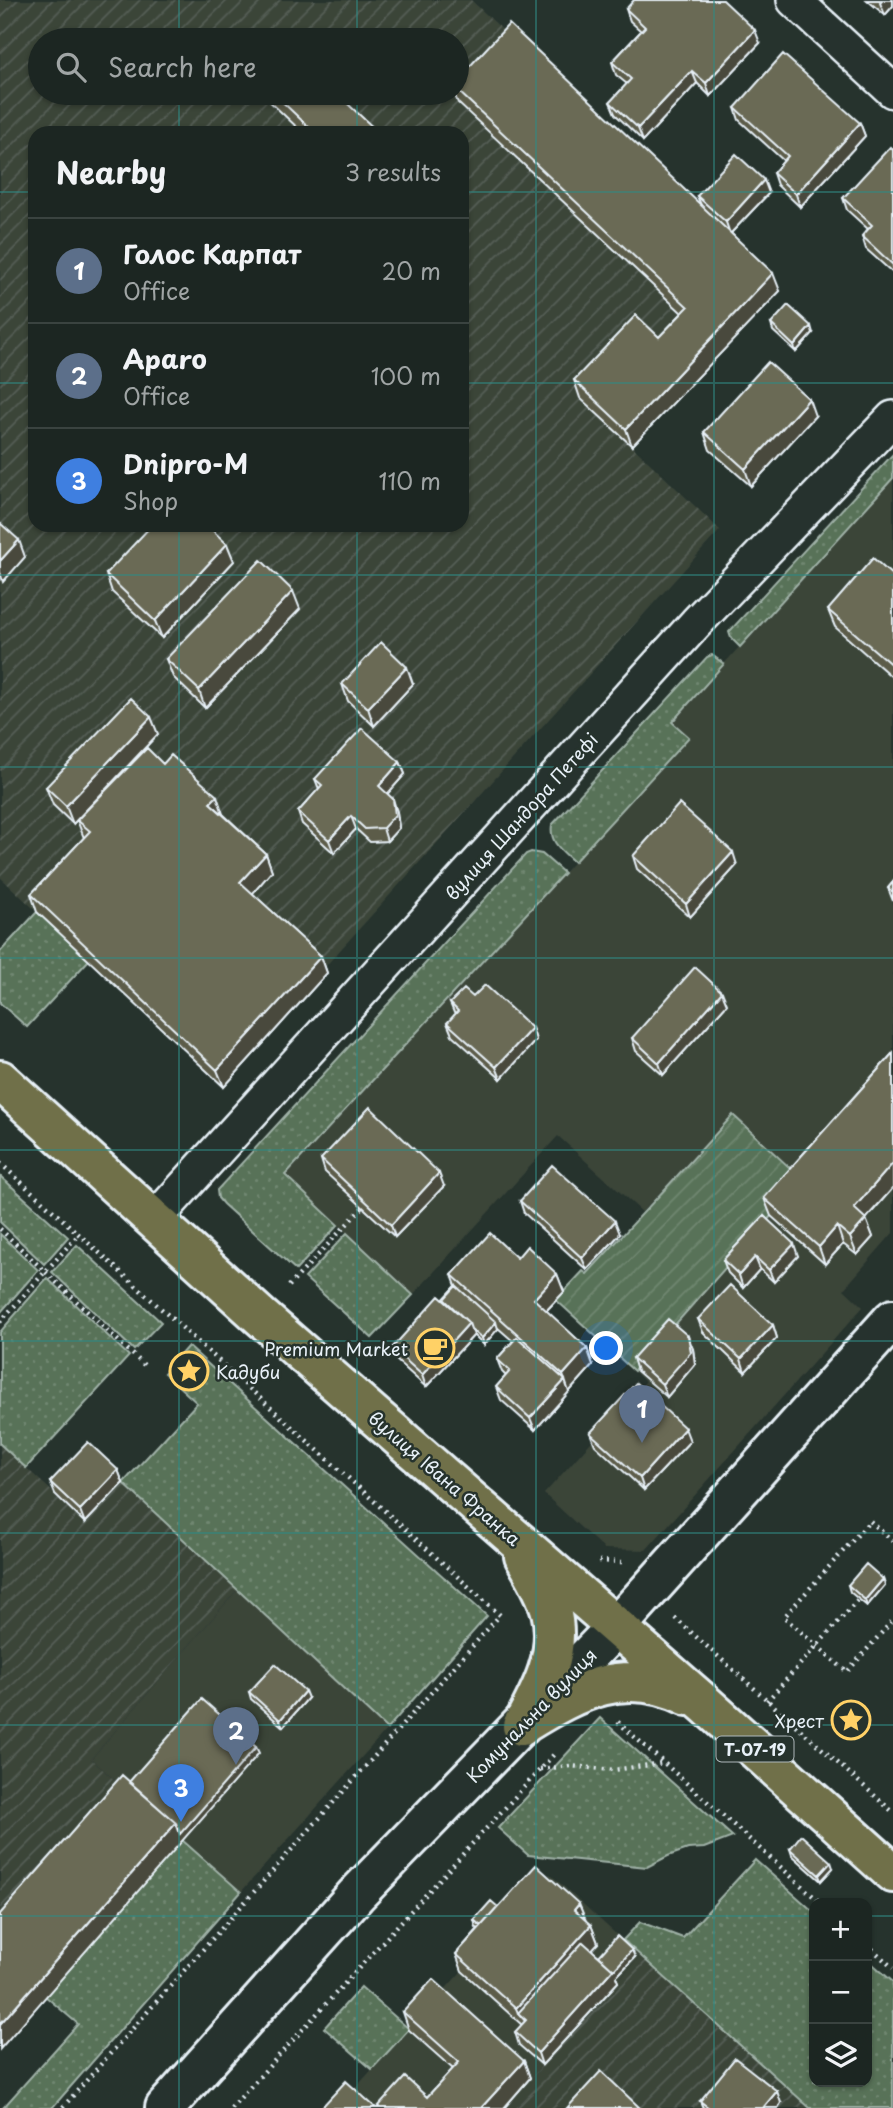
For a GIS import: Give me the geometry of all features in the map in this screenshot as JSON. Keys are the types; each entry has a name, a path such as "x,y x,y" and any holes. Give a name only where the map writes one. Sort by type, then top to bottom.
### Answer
{"main road":[{"name":"вулиця Івана Франка","path":"0,1080 261,1317 893,1872"},
{"name":"Комунальна вулиця","path":"165,2108 356,1895 616,1627 893,1319"},
{"path":"514,1538 547,1600 554,1638 550,1665 542,1690 522,1726"},
{"path":"522,1726 580,1691 630,1681 657,1684 706,1705"}],"street":[{"path":"794,0 893,91"},
{"name":"вулиця Шандора Петефі","path":"154,1220 696,623 893,418"}],"path":[{"path":"0,1163 500,1615 62,2108"},
{"path":"279,1278 289,1286 363,1207"},
{"path":"0,1229 145,1366"},
{"path":"0,1322 79,1234"},
{"path":"893,1542 870,1521 785,1617 847,1672 893,1620"},
{"path":"592,1561 647,1562 662,1576"},
{"path":"767,1701 859,1599"},
{"path":"673,1616 893,1812"},
{"path":"608,1714 815,1898"},
{"path":"231,2108 556,1751"},
{"path":"539,1769 570,1766 614,1770 664,1763"},
{"path":"872,1949 893,1968"}],"shaded area":[{"path":"0,0 471,0 780,291 632,446 720,530 323,969 224,1087 0,877"},
{"path":"893,478 893,1233 844,1289 863,1307 646,1550 604,1549 544,1494 645,1382 634,1371 771,1216 733,1115 642,1212 558,1136 413,1295 285,1175 689,737 671,722"},
{"path":"0,1444 55,1494 92,1454 237,1590 91,1759 182,1840 0,2049"},
{"path":"237,1590 387,1729 241,1892 91,1759"},
{"path":"550,1874 640,1956 504,2108 337,2108"},
{"path":"640,1956 810,2108 504,2108"}],"green space":[{"path":"893,454 893,478 740,647 729,632"},
{"path":"712,655 724,664 672,722 689,737 574,862 555,842 552,825 707,657"},
{"path":"526,854 542,854 564,873 285,1175 338,1225 296,1270 223,1204 218,1198 217,1190"},
{"path":"37,912 89,960 27,1027 0,1003 0,952"},
{"path":"733,1115 803,1180 634,1371 556,1300 583,1271 587,1274"},
{"path":"0,1176 68,1237 44,1264 0,1222"},
{"path":"347,1233 413,1295 372,1338 305,1278"},
{"path":"0,1234 38,1270 0,1313"},
{"path":"77,1245 161,1322 134,1350 52,1272"},
{"path":"47,1278 129,1356 26,1468 0,1444 0,1332"},
{"path":"188,1346 487,1616 387,1729 123,1483 197,1403 164,1373"},
{"path":"600,1718 733,1837 704,1848 688,1849 647,1867 528,1855 498,1828"},
{"path":"182,1840 241,1892 52,2108 3,2108 78,2024 45,1996"},
{"path":"755,1860 809,1908 809,2087 872,2087 872,1963 893,1982 893,2108 810,2108 623,1940 640,1922 683,1938"},
{"path":"361,1987 409,2029 372,2069 324,2028"}],"building":[{"path":"634,0 723,0 755,30 706,83 692,71 638,128 610,102 631,79 612,62 645,27 626,9"},
{"path":"509,24 773,273 626,429 574,380 636,315 659,337 688,307 469,101 469,67"},
{"path":"783,54 860,123 796,194 773,173 788,156 735,108"},
{"path":"286,105 349,105 372,126 308,126"},
{"path":"890,147 893,150 893,265 862,236 872,225 843,198"},
{"path":"736,154 764,180 726,222 697,196"},
{"path":"788,305 811,326 794,346 771,324"},
{"path":"768,362 809,399 745,469 704,432"},
{"path":"0,523 19,540 0,561"},
{"path":"145,532 214,532 227,544 155,621 106,574"},
{"path":"873,558 893,576 893,666 828,610"},
{"path":"261,560 293,591 199,690 166,659"},
{"path":"381,642 407,667 368,708 342,684"},
{"path":"131,698 151,717 66,806 46,787"},
{"path":"362,728 400,762 379,786 393,799 395,815 383,828 365,829 351,816 329,840 298,812 322,785 315,779"},
{"path":"147,748 163,764 171,755 217,796 210,803 266,854 240,882 321,956 217,1070 31,894 90,831 77,820"},
{"path":"679,804 733,852 686,904 633,856"},
{"path":"695,967 722,992 659,1063 632,1038"},
{"path":"485,985 532,1028 496,1067 447,1023 458,1011 450,1003 464,989 473,997"},
{"path":"893,1053 893,1163 854,1208 866,1219 850,1237 837,1226 819,1247 764,1198"},
{"path":"370,1107 439,1173 391,1225 321,1159"},
{"path":"552,1165 615,1221 582,1258 520,1201"},
{"path":"764,1216 794,1244 769,1270 755,1257 739,1275 723,1260"},
{"path":"490,1233 517,1258 527,1246 557,1274 534,1299 587,1348 563,1375 452,1275"},
{"path":"730,1285 773,1325 741,1359 698,1319"},
{"path":"456,1286 496,1322 482,1338 444,1299"},
{"name":"Premium Market","path":"439,1296 469,1323 422,1375 392,1348"},
{"path":"668,1319 688,1336 691,1352 662,1384 633,1358"},
{"path":"517,1337 565,1380 530,1418 496,1387 510,1371 497,1359"},
{"path":"636,1383 685,1428 640,1478 590,1433"},
{"path":"88,1442 118,1470 80,1510 50,1482"},
{"path":"866,1564 883,1579 865,1600 848,1585"},
{"path":"275,1664 305,1691 280,1720 249,1692"},
{"path":"202,1699 256,1747 180,1834 176,1823 129,1782"},
{"path":"122,1775 176,1823 0,2024 0,1914"},
{"path":"801,1835 831,1862 819,1875 790,1849"},
{"path":"536,1865 579,1904 574,1910 591,1925 516,2008 456,1954"},
{"path":"491,1901 498,1907 481,1926 474,1920"},
{"path":"617,1936 632,1950 614,1970 599,1956"},
{"path":"583,1942 613,1969 538,2053 515,2032 526,2020 518,2013"},
{"path":"433,1979 524,2061 481,2108 377,2108 405,2077 427,2097 459,2062 403,2012"},
{"path":"735,2058 777,2091 763,2108 709,2108 700,2101"},
{"path":"601,2071 640,2108 567,2108"},
{"path":"346,2081 376,2108 321,2108"}],"place":[{"name":"Premium Market","path":"435,1348"},
{"name":"Кадуби","path":"189,1371"},
{"name":"Голос Карпат","path":"642,1443"},
{"name":"Хрест","path":"851,1720"},
{"name":"Aparo","path":"236,1765"},
{"name":"Dnipro-M","path":"181,1822"}]}
